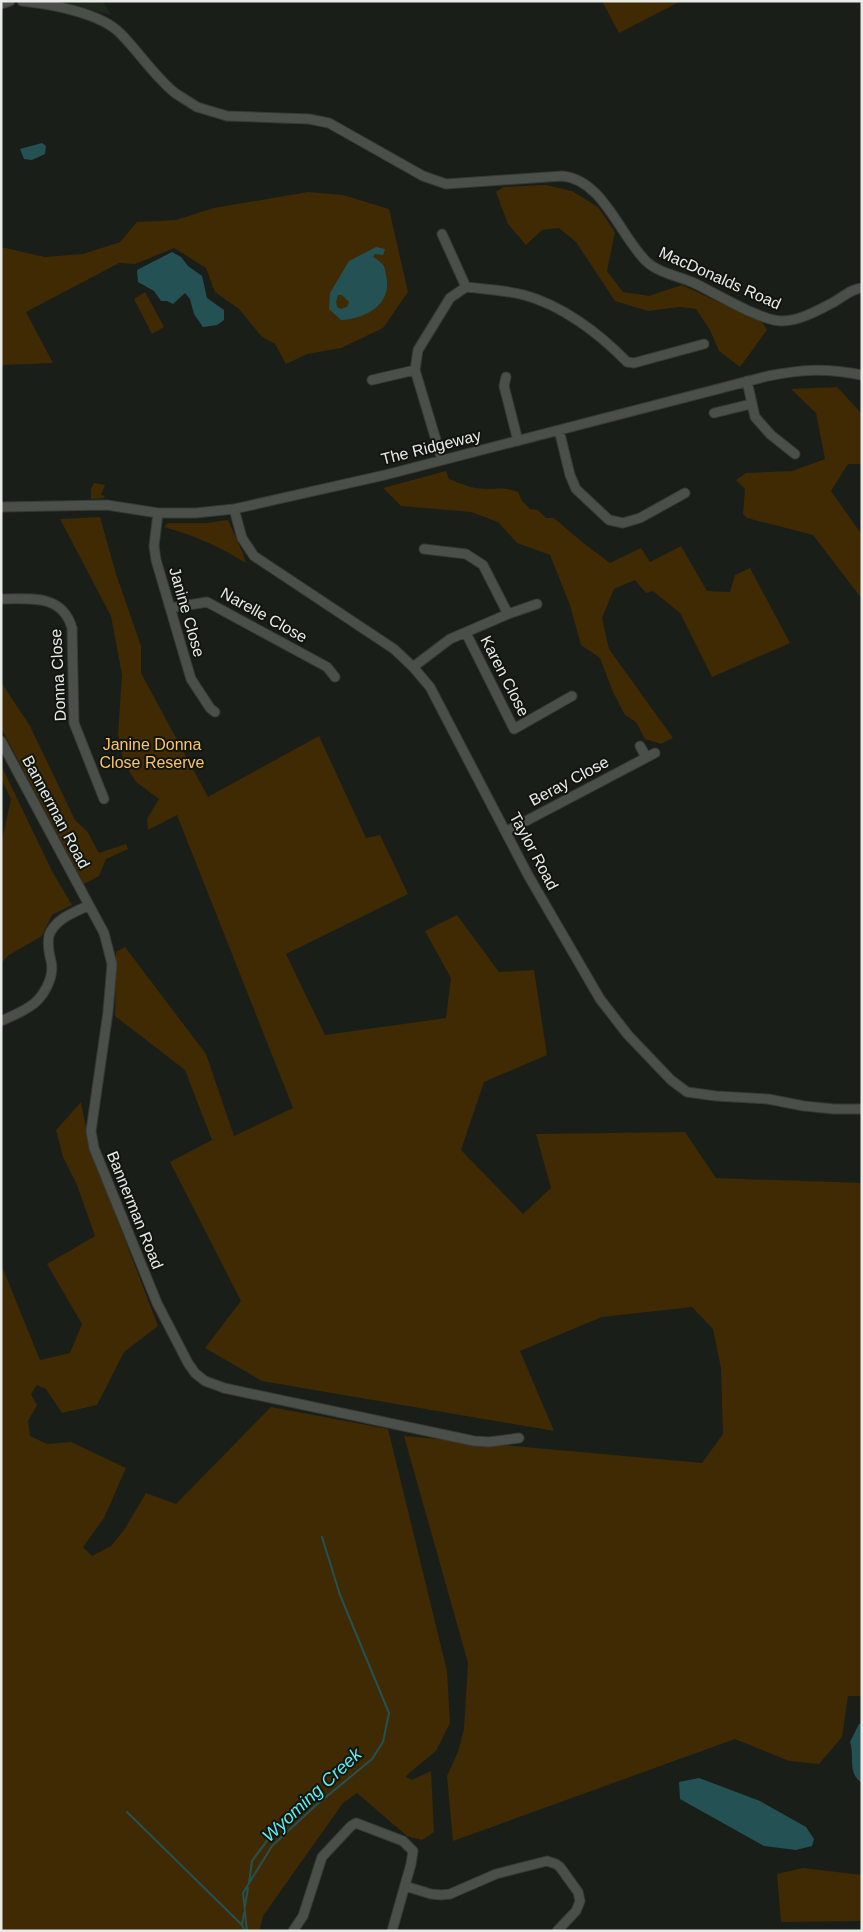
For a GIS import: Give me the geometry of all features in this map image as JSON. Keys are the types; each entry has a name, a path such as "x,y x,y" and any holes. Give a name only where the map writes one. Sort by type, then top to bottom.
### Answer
{"street":[{"path":"1,4 10,1"},
{"name":"MacDonalds Road","path":"22,1 70,11 104,22 119,33 184,101 212,112 227,116 323,121 423,176 446,184 562,176 572,177 584,184 601,200 638,252 651,266 690,282 761,316 780,321 796,319 832,303 851,291 862,288"},
{"path":"442,234 466,287"},
{"path":"442,460 415,370 418,350 450,298 466,287 511,292 545,302 585,326 627,362 634,363 704,344"},
{"path":"372,380 415,370"},
{"name":"The Ridgeway","path":"1,508 107,505 158,513 195,513 234,509 339,486 768,376 801,370 832,370 862,374"},
{"path":"506,377 504,386 518,441"},
{"path":"747,381 750,404 755,417 795,454"},
{"path":"714,414 750,404"},
{"path":"559,430 570,475 576,489 609,520 623,523 640,518 685,493"},
{"name":"Taylor Road","path":"234,509 242,538 254,556 394,650 413,667 430,687 507,831 528,875 600,999 628,1035 679,1087 687,1092 716,1096 768,1099 804,1106 834,1109 862,1109"},
{"name":"Janine Close","path":"158,513 154,546 156,560 191,679 210,708 215,712"},
{"path":"424,549 466,554 483,565 508,614"},
{"name":"Donna Close","path":"1,599 39,599 47,601 63,611 69,619 72,628 74,723 104,799"},
{"name":"Narelle Close","path":"170,608 207,602 327,667 335,677"},
{"path":"413,667 450,639 508,614 538,604"},
{"name":"Karen Close","path":"466,633 514,729 572,696"},
{"name":"Bannerman Road","path":"1,741 104,933 112,964 108,1012 91,1131 94,1148 157,1303 195,1373 206,1381 232,1390 474,1441 489,1442 519,1438"},
{"path":"640,746 646,757"},
{"name":"Beray Close","path":"507,831 655,753"},
{"path":"1,1021 30,1007 41,996 53,968 49,950 50,932 64,917 89,905"},
{"path":"293,1931 303,1916 322,1857 350,1826 356,1823 403,1842 412,1851 405,1886 392,1931"},
{"path":"405,1886 441,1895 467,1887 496,1874 542,1862 551,1862 560,1867 578,1892 580,1900 576,1911 557,1931"}],"shaded area":[{"path":"60,1 103,1 111,15"}],"green space":[{"path":"602,1 681,1 619,33"},
{"path":"546,185 572,191 598,207 615,232 607,271 623,292 649,296 682,285 762,322 767,330 740,367 719,351 710,330 696,309 680,307 648,311 615,301 576,242 559,228 542,230 526,245 508,224 496,192 503,187"},
{"path":"308,192 343,195 389,209 408,292 383,328 341,348 307,354 286,364 275,344 262,337 239,309 215,292 206,268 174,248 135,264 119,263 26,312 53,363 1,365 1,247 45,257 83,254 120,242 137,222 176,220 214,208"},
{"path":"145,292 164,327 152,334 134,299"},
{"path":"837,387 862,414 862,464 848,464 831,491 862,535 862,599 813,535 747,518 743,514 745,489 736,480 746,473 792,471 825,459 816,413 791,389"},
{"path":"446,471 449,479 468,486 482,489 506,489 518,492 522,501 530,509 538,510 546,518 554,518 610,563 641,548 650,562 681,546 707,591 730,592 735,575 750,568 790,643 712,677 680,613 653,591 646,593 635,580 614,589 602,618 609,649 673,738 661,744 645,739 636,722 625,715 613,692 600,658 581,645 570,605 550,555 517,543 498,522 471,512 401,506 383,488"},
{"path":"94,483 105,485 101,495 105,496 104,498 91,499 91,489"},
{"name":"Janine Donna Close Reserve","path":"100,517 116,574 141,646 141,673 208,797 319,736 366,838 380,835 408,894 286,954 325,1035 446,1018 451,978 425,931 457,915 499,972 534,970 547,1055 484,1082 461,1150 523,1214 551,1188 536,1134 685,1132 716,1178 862,1183 862,1696 848,1696 842,1737 819,1764 789,1761 735,1739 453,1841 447,1776 458,1752 464,1729 468,1663 404,1436 702,1463 723,1434 721,1368 713,1329 692,1307 602,1317 520,1351 554,1431 262,1381 205,1348 241,1301 170,1162 212,1140 185,1070 115,1016 116,952 125,947 206,1054 234,1136 293,1108 177,815 148,830 147,819 159,799 136,782 124,763 118,735 122,675 111,616 60,519"},
{"path":"228,520 246,563 206,542 164,527 168,523 207,523"},
{"path":"1,682 30,726 75,820 87,831 99,853 126,844 128,849 106,859 99,876 84,884 1,728"},
{"path":"1,765 52,871 72,905 52,915 42,936 9,955 1,963 1,845 11,799 1,779"},
{"path":"81,1102 90,1148 158,1326 124,1352 97,1405 62,1413 46,1389 37,1385 31,1394 37,1405 28,1421 30,1436 47,1444 71,1442 126,1468 104,1518 83,1547 92,1556 111,1546 124,1530 146,1493 176,1504 271,1407 388,1429 447,1671 450,1723 436,1751 406,1777 412,1780 431,1771 434,1832 422,1840 407,1836 357,1793 343,1803 263,1916 261,1931 1,1931 1,1264 40,1360 70,1353 82,1324 47,1264 95,1236 77,1185 63,1157 56,1130"},
{"path":"803,1868 862,1875 862,1921 781,1922 777,1874"}],"water":[{"path":"42,143 46,146 45,154 32,160 24,159 20,149"},
{"path":"376,247 385,249 383,255 375,254 373,257 384,266 387,285 385,294 376,308 360,317 341,320 329,309 330,293 349,261","holes":["338,295 342,295 349,302 347,307 341,309 337,307 336,302"]},
{"path":"172,252 181,257 188,266 202,276 207,298 224,310 224,320 217,325 203,327 194,314 190,299 185,293 173,304 161,301 154,291 138,282 137,270"},
{"path":"862,1723 862,1783 854,1774 850,1742 859,1724"},
{"path":"699,1778 760,1801 806,1827 814,1839 812,1846 796,1850 764,1846 680,1799 679,1782"}],"waterway":[{"name":"Wyoming Creek","path":"247,1931 243,1893 272,1846 314,1807 372,1759 383,1742 389,1713 340,1595 322,1537"},
{"path":"249,1883 252,1861 292,1807"},
{"path":"127,1812 242,1925 245,1931"},
{"name":"Wyoming Creek","path":"245,1906 248,1888"},
{"name":"Wyoming Creek","path":"242,1925 244,1913"}]}
